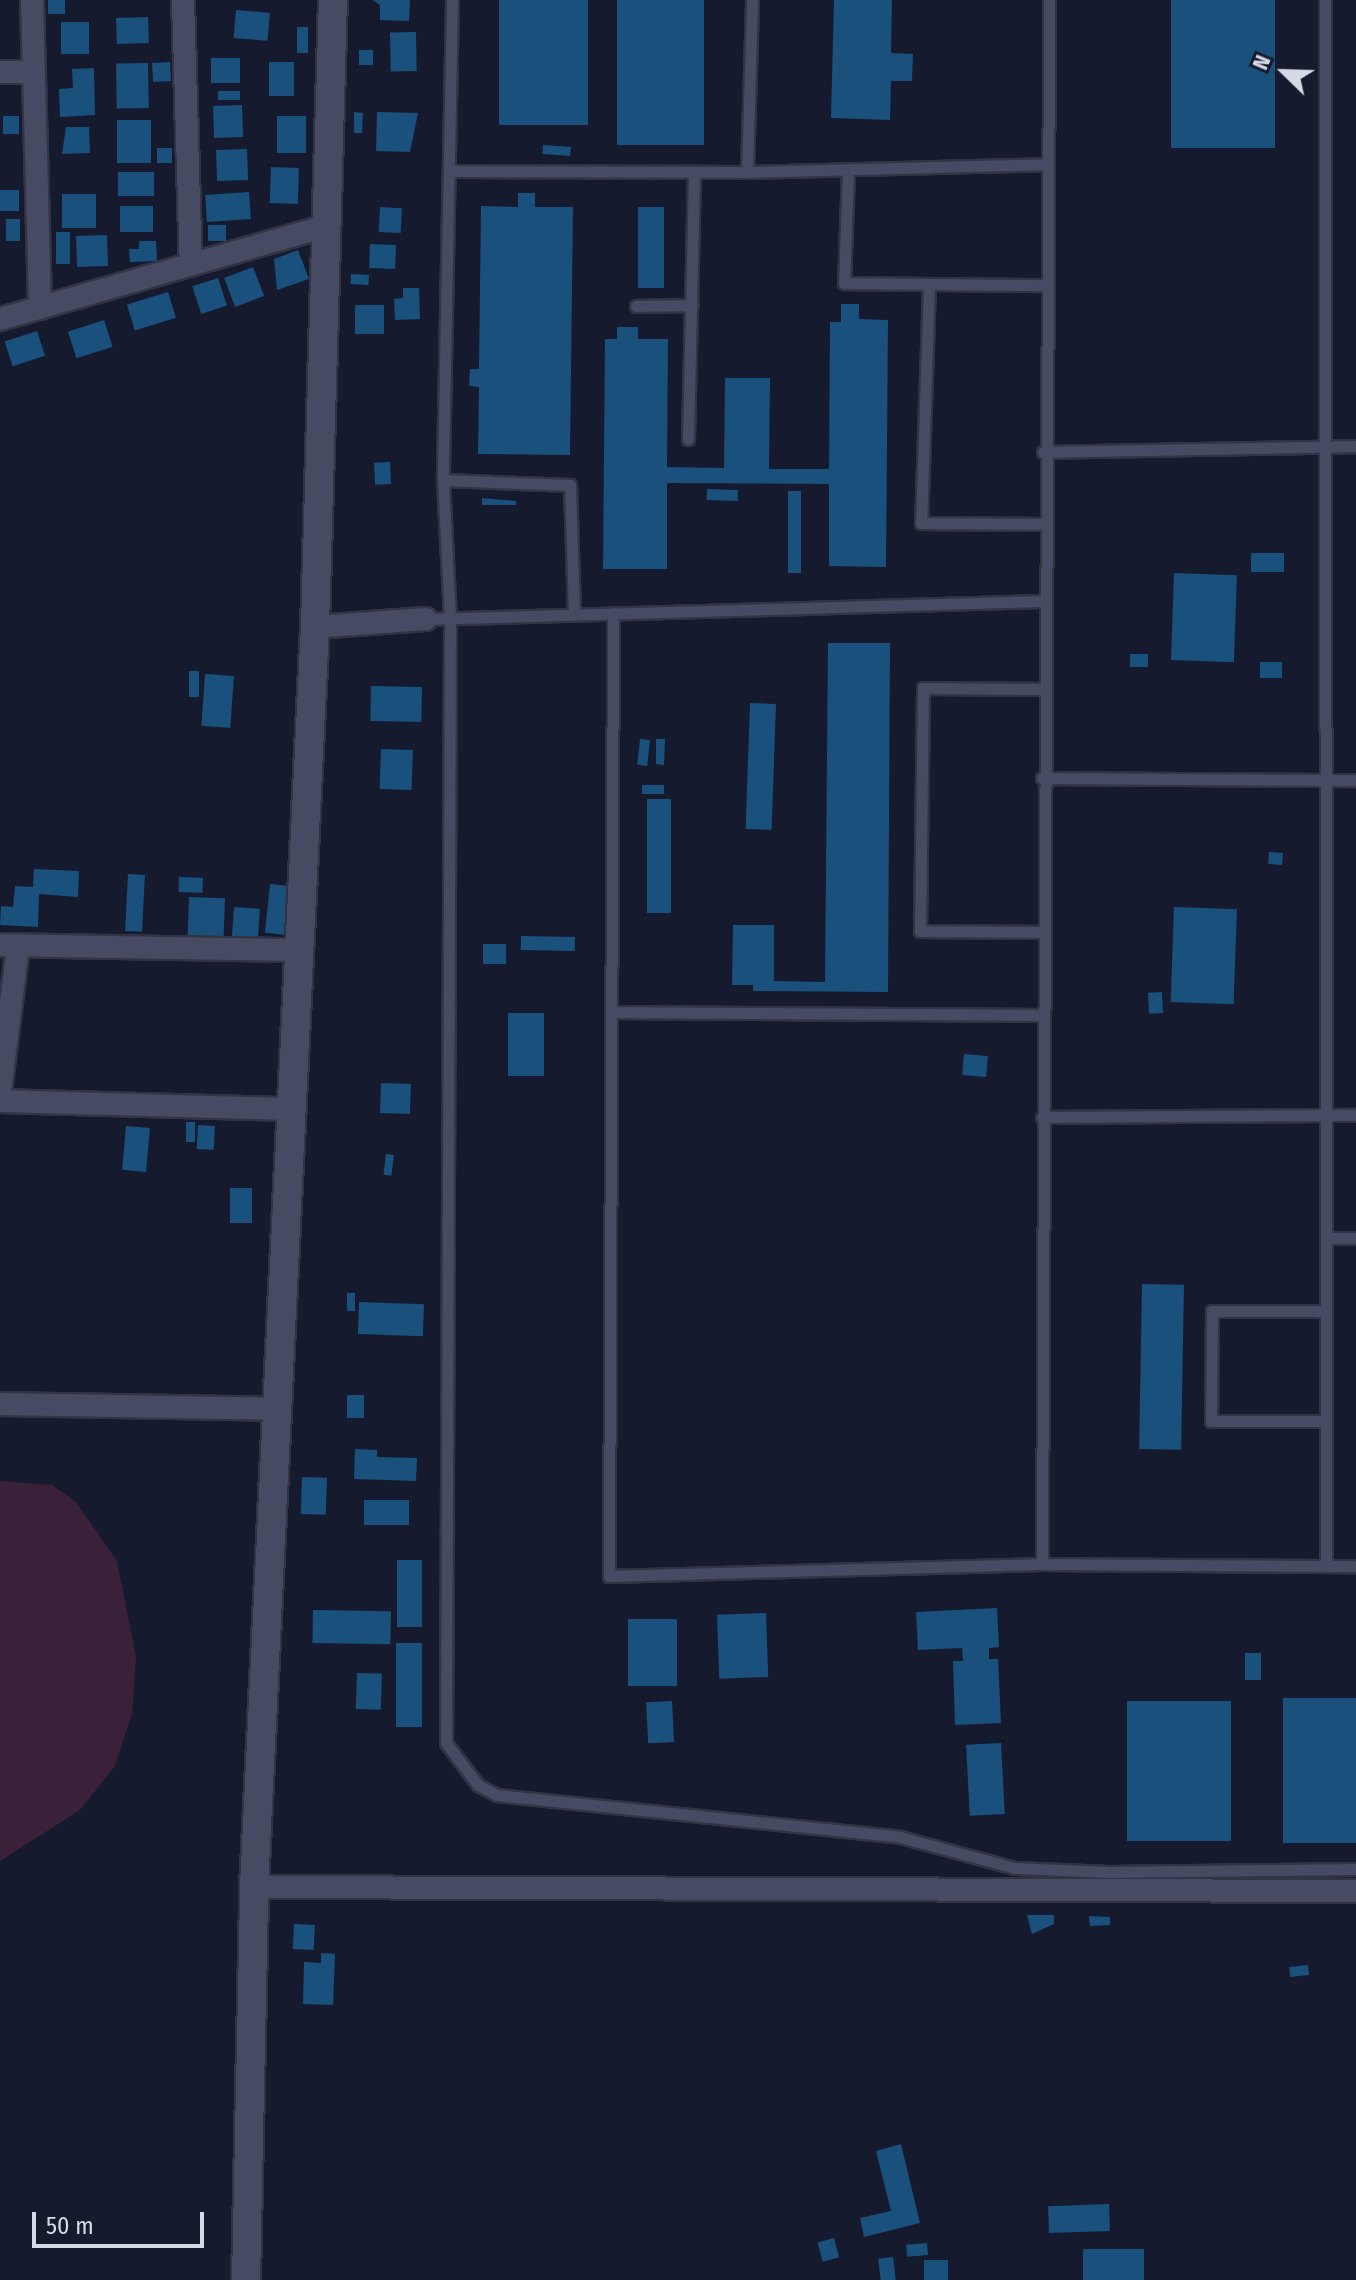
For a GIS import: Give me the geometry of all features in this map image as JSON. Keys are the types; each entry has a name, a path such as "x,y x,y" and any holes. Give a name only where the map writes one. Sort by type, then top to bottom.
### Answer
{"street":[{"path":"32,0 40,308"},
{"path":"183,0 191,264"},
{"path":"246,2280 254,1887 278,1409 289,1109 315,627 329,225 333,0"},
{"path":"0,72 34,72"},
{"path":"0,319 329,225"},
{"path":"315,627 426,619"},
{"path":"0,1091 9,946 297,950"},
{"path":"0,1101 289,1109"},
{"path":"0,1404 278,1409"},
{"path":"254,1887 1356,1891"}],"lane":[{"path":"452,0 443,480 450,617 446,1743 461,1767 497,1795 900,1837 1015,1868 1108,1872 1356,1869"},
{"path":"747,172 752,0"},
{"path":"1042,1564 1043,452 1049,0"},
{"path":"1325,0 1326,1566"},
{"path":"449,171 747,172 1047,164"},
{"path":"848,170 844,283 1045,285"},
{"path":"688,439 694,172"},
{"path":"929,285 921,523 1043,524"},
{"path":"636,306 692,305"},
{"path":"1043,452 1356,446"},
{"path":"443,480 570,485 574,614"},
{"path":"426,619 1043,601"},
{"path":"613,613 609,1576 1042,1564 1356,1566"},
{"path":"1042,689 923,688 920,931 1042,932"},
{"path":"1042,778 1356,780"},
{"path":"613,1012 1042,1015"},
{"path":"1042,1117 1356,1115"},
{"path":"1326,1238 1356,1238"},
{"path":"1325,1311 1212,1311 1211,1421 1325,1421"}],"shaded area":[{"path":"0,1481 52,1485 76,1502 117,1561 136,1657 132,1714 115,1766 80,1810 0,1861"}],"building":[{"path":"48,0 65,0 65,14 48,14"},
{"path":"373,0 410,0 409,21 380,20 380,5"},
{"path":"499,0 588,0 588,125 499,125"},
{"path":"617,0 704,0 704,145 617,145"},
{"path":"834,0 892,0 891,53 913,54 912,81 891,81 890,120 831,118"},
{"path":"1171,0 1275,0 1275,148 1171,148"},
{"path":"236,10 270,13 267,41 234,38"},
{"path":"148,17 149,43 117,44 116,18"},
{"path":"61,22 89,22 89,54 61,54"},
{"path":"297,27 308,27 308,53 297,53"},
{"path":"390,32 416,32 417,71 391,71"},
{"path":"359,50 373,50 373,65 359,65"},
{"path":"211,58 240,58 240,83 211,83"},
{"path":"170,62 171,81 153,82 152,63"},
{"path":"269,62 294,62 294,96 269,96"},
{"path":"148,63 149,108 117,109 116,64"},
{"path":"94,68 95,115 60,117 59,89 73,88 72,69"},
{"path":"218,91 240,91 240,100 218,100"},
{"path":"242,105 243,137 214,138 213,106"},
{"path":"354,112 363,113 362,133 354,133"},
{"path":"377,112 418,113 410,152 376,151"},
{"path":"3,116 19,116 19,134 3,134"},
{"path":"277,116 306,116 306,153 277,153"},
{"path":"117,120 151,120 151,163 117,163"},
{"path":"66,127 89,127 90,153 62,154"},
{"path":"543,145 571,147 570,156 542,154"},
{"path":"157,148 172,148 172,163 157,163"},
{"path":"247,149 248,180 217,181 216,150"},
{"path":"271,167 299,168 298,204 270,203"},
{"path":"118,172 154,172 154,196 118,196"},
{"path":"0,190 19,190 19,211 0,211"},
{"path":"249,192 251,219 207,222 205,195"},
{"path":"518,193 535,193 535,207 573,207 570,455 478,454 479,387 469,386 470,369 479,369 481,206 518,207"},
{"path":"62,194 96,194 96,228 62,228"},
{"path":"120,206 153,206 153,232 120,232"},
{"path":"380,207 402,208 401,233 379,232"},
{"path":"638,207 664,207 664,288 638,288"},
{"path":"6,219 20,219 20,241 6,241"},
{"path":"208,225 226,225 226,241 208,241"},
{"path":"56,232 70,232 70,264 56,264"},
{"path":"107,235 108,266 77,267 76,236"},
{"path":"139,241 156,241 157,261 130,262 129,249 139,249"},
{"path":"370,244 396,245 395,269 369,268"},
{"path":"298,250 309,279 277,290 274,259"},
{"path":"253,267 264,296 235,307 224,278"},
{"path":"351,274 369,275 368,285 350,284"},
{"path":"218,278 227,306 201,314 192,286"},
{"path":"403,288 419,288 420,319 395,320 394,299 403,298"},
{"path":"168,292 176,318 135,330 127,305"},
{"path":"841,304 859,304 859,319 888,320 886,567 829,566 829,484 667,483 667,569 603,569 605,339 617,339 617,327 638,327 638,339 668,339 667,467 724,468 725,378 770,378 769,469 829,469 830,322 841,322"},
{"path":"355,305 384,305 384,334 355,334"},
{"path":"104,320 113,347 77,358 68,332"},
{"path":"37,331 45,356 13,366 5,342"},
{"path":"390,462 391,484 375,485 374,463"},
{"path":"707,489 738,490 738,501 707,500"},
{"path":"788,491 801,491 801,573 788,573"},
{"path":"482,498 516,501 516,505 482,505"},
{"path":"1251,553 1284,553 1284,572 1251,572"},
{"path":"1174,573 1237,575 1234,662 1171,660"},
{"path":"828,643 890,643 888,992 753,991 753,985 732,985 733,925 774,925 774,981 825,982"},
{"path":"1130,654 1148,654 1148,667 1130,667"},
{"path":"1260,662 1282,662 1282,678 1260,678"},
{"path":"189,671 199,671 199,697 189,697"},
{"path":"205,674 234,676 230,728 201,726"},
{"path":"371,686 422,687 421,722 370,721"},
{"path":"750,703 776,704 772,830 746,829"},
{"path":"640,739 650,740 647,766 637,765"},
{"path":"656,739 665,739 664,765 656,764"},
{"path":"381,749 413,750 412,790 380,789"},
{"path":"642,785 664,785 664,794 642,794"},
{"path":"647,799 671,799 671,913 647,913"},
{"path":"1269,852 1283,853 1282,865 1268,864"},
{"path":"34,869 79,871 78,897 39,894 38,927 0,925 1,906 13,907 15,886 33,887"},
{"path":"128,874 145,875 142,932 125,931"},
{"path":"179,877 203,878 202,893 178,892"},
{"path":"270,884 289,886 284,935 265,933"},
{"path":"189,897 225,898 224,939 188,938"},
{"path":"234,907 260,909 258,939 232,937"},
{"path":"1174,907 1237,909 1234,1004 1171,1002"},
{"path":"521,936 575,937 575,951 521,950"},
{"path":"483,944 506,944 506,964 483,964"},
{"path":"1162,992 1163,1013 1149,1014 1148,993"},
{"path":"508,1013 544,1013 544,1076 508,1076"},
{"path":"964,1054 988,1056 986,1077 962,1075"},
{"path":"381,1083 411,1084 410,1114 380,1113"},
{"path":"186,1122 195,1122 195,1142 186,1142"},
{"path":"198,1125 215,1126 214,1150 197,1149"},
{"path":"126,1126 150,1128 146,1172 122,1170"},
{"path":"386,1154 394,1155 391,1176 383,1175"},
{"path":"230,1188 252,1188 252,1223 230,1223"},
{"path":"1142,1284 1184,1285 1181,1450 1139,1449"},
{"path":"347,1293 355,1293 355,1311 347,1311"},
{"path":"359,1302 424,1304 423,1336 358,1334"},
{"path":"347,1395 364,1395 364,1418 347,1418"},
{"path":"355,1449 377,1450 377,1457 417,1458 416,1481 354,1479"},
{"path":"302,1477 327,1478 326,1515 301,1514"},
{"path":"364,1500 409,1500 409,1525 364,1525"},
{"path":"397,1560 422,1560 422,1627 397,1627"},
{"path":"997,1608 999,1647 989,1648 989,1659 998,1659 1001,1723 955,1725 953,1661 963,1661 962,1648 918,1650 916,1612"},
{"path":"313,1610 391,1611 390,1644 312,1643"},
{"path":"766,1613 768,1677 719,1679 717,1615"},
{"path":"628,1619 677,1619 677,1686 628,1686"},
{"path":"396,1643 422,1643 422,1727 396,1727"},
{"path":"1245,1653 1261,1653 1261,1680 1245,1680"},
{"path":"357,1673 382,1674 381,1710 356,1709"},
{"path":"1283,1698 1356,1698 1356,1843 1283,1843"},
{"path":"672,1701 674,1742 648,1743 646,1702"},
{"path":"1127,1701 1231,1701 1231,1841 1127,1841"},
{"path":"1001,1743 1005,1814 970,1816 966,1745"},
{"path":"1027,1915 1054,1915 1054,1924 1032,1934"},
{"path":"1089,1916 1110,1917 1110,1925 1090,1926"},
{"path":"294,1924 315,1925 314,1950 293,1949"},
{"path":"321,1953 335,1954 333,2005 303,2004 304,1962 321,1963"},
{"path":"1308,1965 1309,1975 1290,1977 1289,1967"},
{"path":"901,2144 920,2223 864,2237 860,2218 891,2211 876,2151"},
{"path":"1109,2204 1110,2231 1049,2233 1048,2206"},
{"path":"834,2238 839,2257 823,2262 818,2242"},
{"path":"927,2243 928,2255 907,2257 906,2245"},
{"path":"1083,2249 1144,2249 1144,2280 1083,2280"},
{"path":"893,2257 896,2280 881,2280 878,2259"},
{"path":"924,2260 948,2260 948,2280 924,2280"}]}
